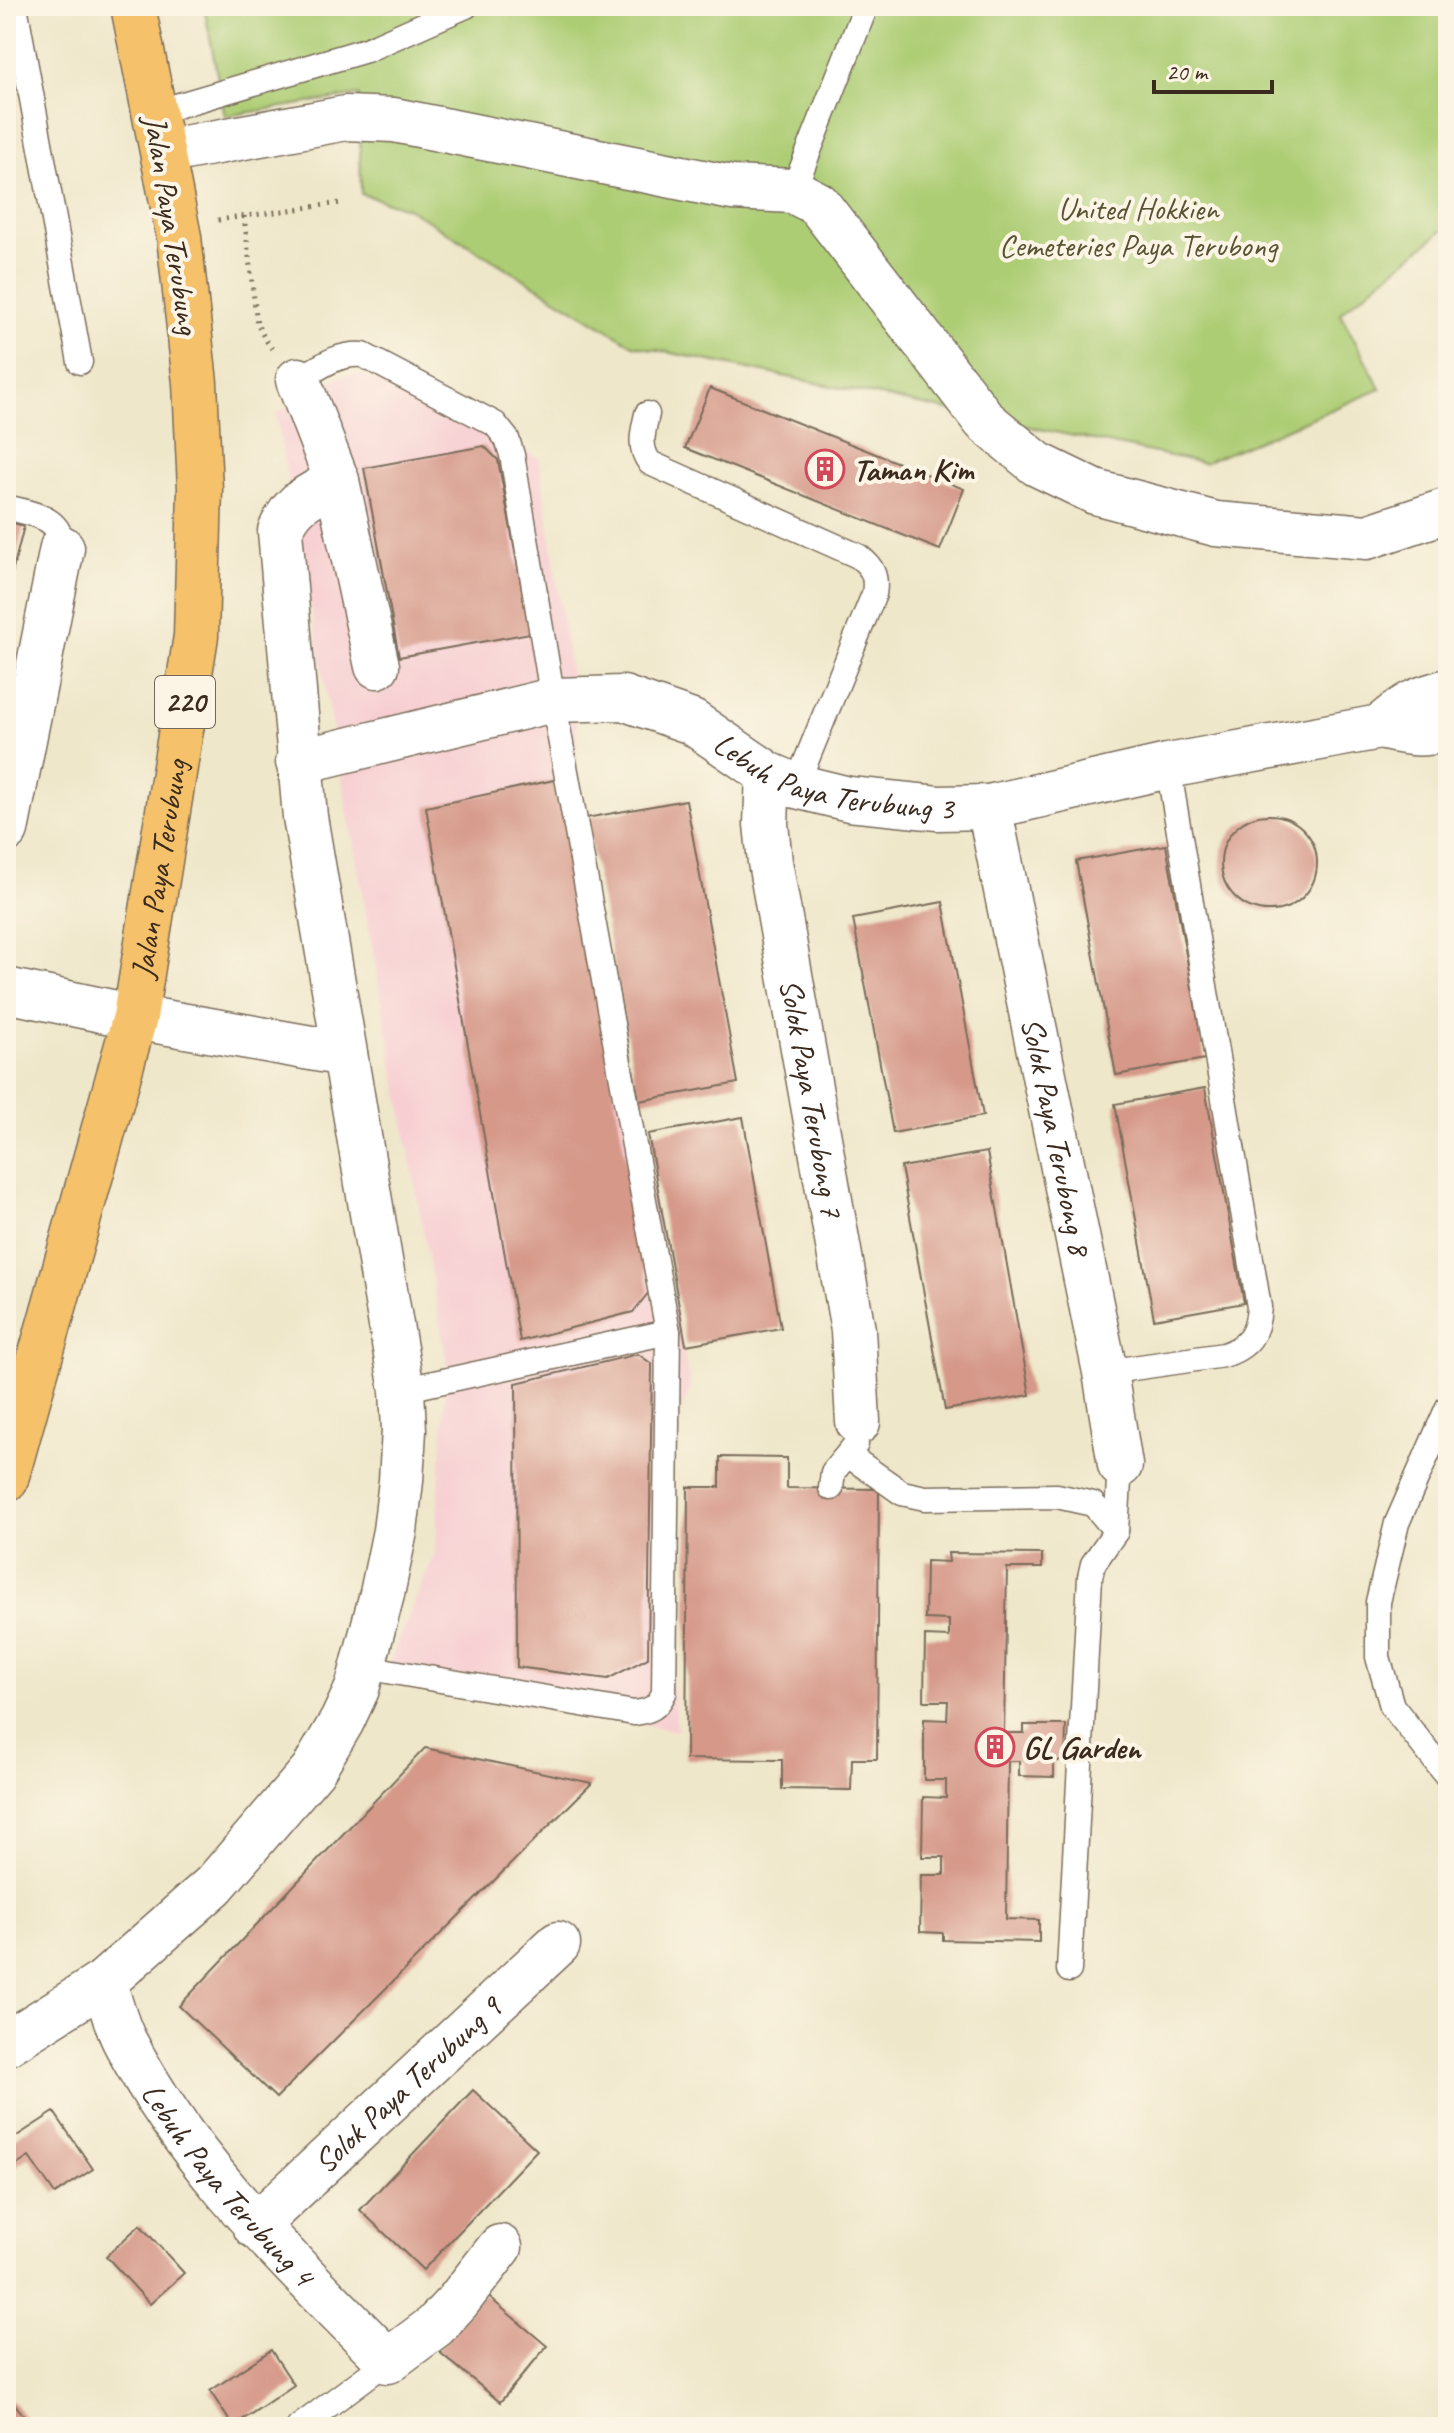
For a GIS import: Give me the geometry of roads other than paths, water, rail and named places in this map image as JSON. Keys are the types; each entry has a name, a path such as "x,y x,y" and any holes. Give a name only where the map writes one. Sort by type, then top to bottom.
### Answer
{"main road":[{"name":"Jalan Paya Terubung","path":"6,1479 135,1017 196,636 200,489 195,383 177,226 133,6"}],"street":[{"path":"160,132 346,118 394,120 732,188 793,191 818,204 827,214 985,421 1037,464 1049,470 1095,492 1216,524 1367,537 1448,510"},
{"path":"298,380 337,481 377,666"},
{"path":"6,2044 104,1982 214,1885 313,1770 342,1721 364,1667 395,1531 404,1430 402,1390 305,817 280,531 288,513 300,502 337,481"},
{"path":"6,830 62,548"},
{"path":"1380,727 1418,699 1448,691"},
{"name":"Lebuh Paya Terubung 3","path":"298,762 553,700 623,698 692,722 782,780 849,799 938,808 989,807 1168,766 1380,727"},
{"path":"1380,727 1415,735 1429,735 1448,729"},
{"name":"Solok Paya Terubong 7","path":"782,780 766,824 770,862 853,1330 853,1438"},
{"name":"Solok Paya Terubong 8","path":"989,807 1105,1372 1120,1465"},
{"path":"6,990 135,1017 345,1054"},
{"name":"Solok Paya Terubung 9","path":"255,2226 558,1944"},
{"name":"Lebuh Paya Terubung 4","path":"104,1982 123,2036 145,2077 191,2148 255,2226 388,2361"},
{"path":"388,2361 435,2326 500,2247"}],"lane":[{"path":"15,6 80,362"},
{"path":"160,132 366,50 466,6"},
{"path":"793,191 866,6"},
{"path":"298,380 335,358 363,355 495,424 507,439 668,1332 664,1693 659,1704 650,1711 634,1713 364,1667"},
{"path":"647,414 641,445 650,463 858,556 874,572 874,594 782,780"},
{"path":"6,507 37,515 56,526 62,537 62,548"},
{"path":"1105,1372 1224,1355 1239,1349 1251,1338 1258,1324 1259,1307 1168,766"},
{"path":"402,1390 668,1332"},
{"path":"1448,1407 1397,1523 1378,1602 1378,1657 1392,1706 1448,1777"},
{"path":"831,1488 833,1472 853,1438 902,1493 925,1498 1057,1496 1093,1504 1116,1531"},
{"path":"1069,1970 1090,1577 1093,1564 1116,1531 1120,1465"},
{"path":"299,2427 388,2361"}],"place":[{"name":"Taman Kim","path":"825,469"},
{"name":"GL Garden","path":"995,1747"}],"park label":[{"name":"United Hokkien Cemeteries Paya Terubong","path":"1138,226"}]}
